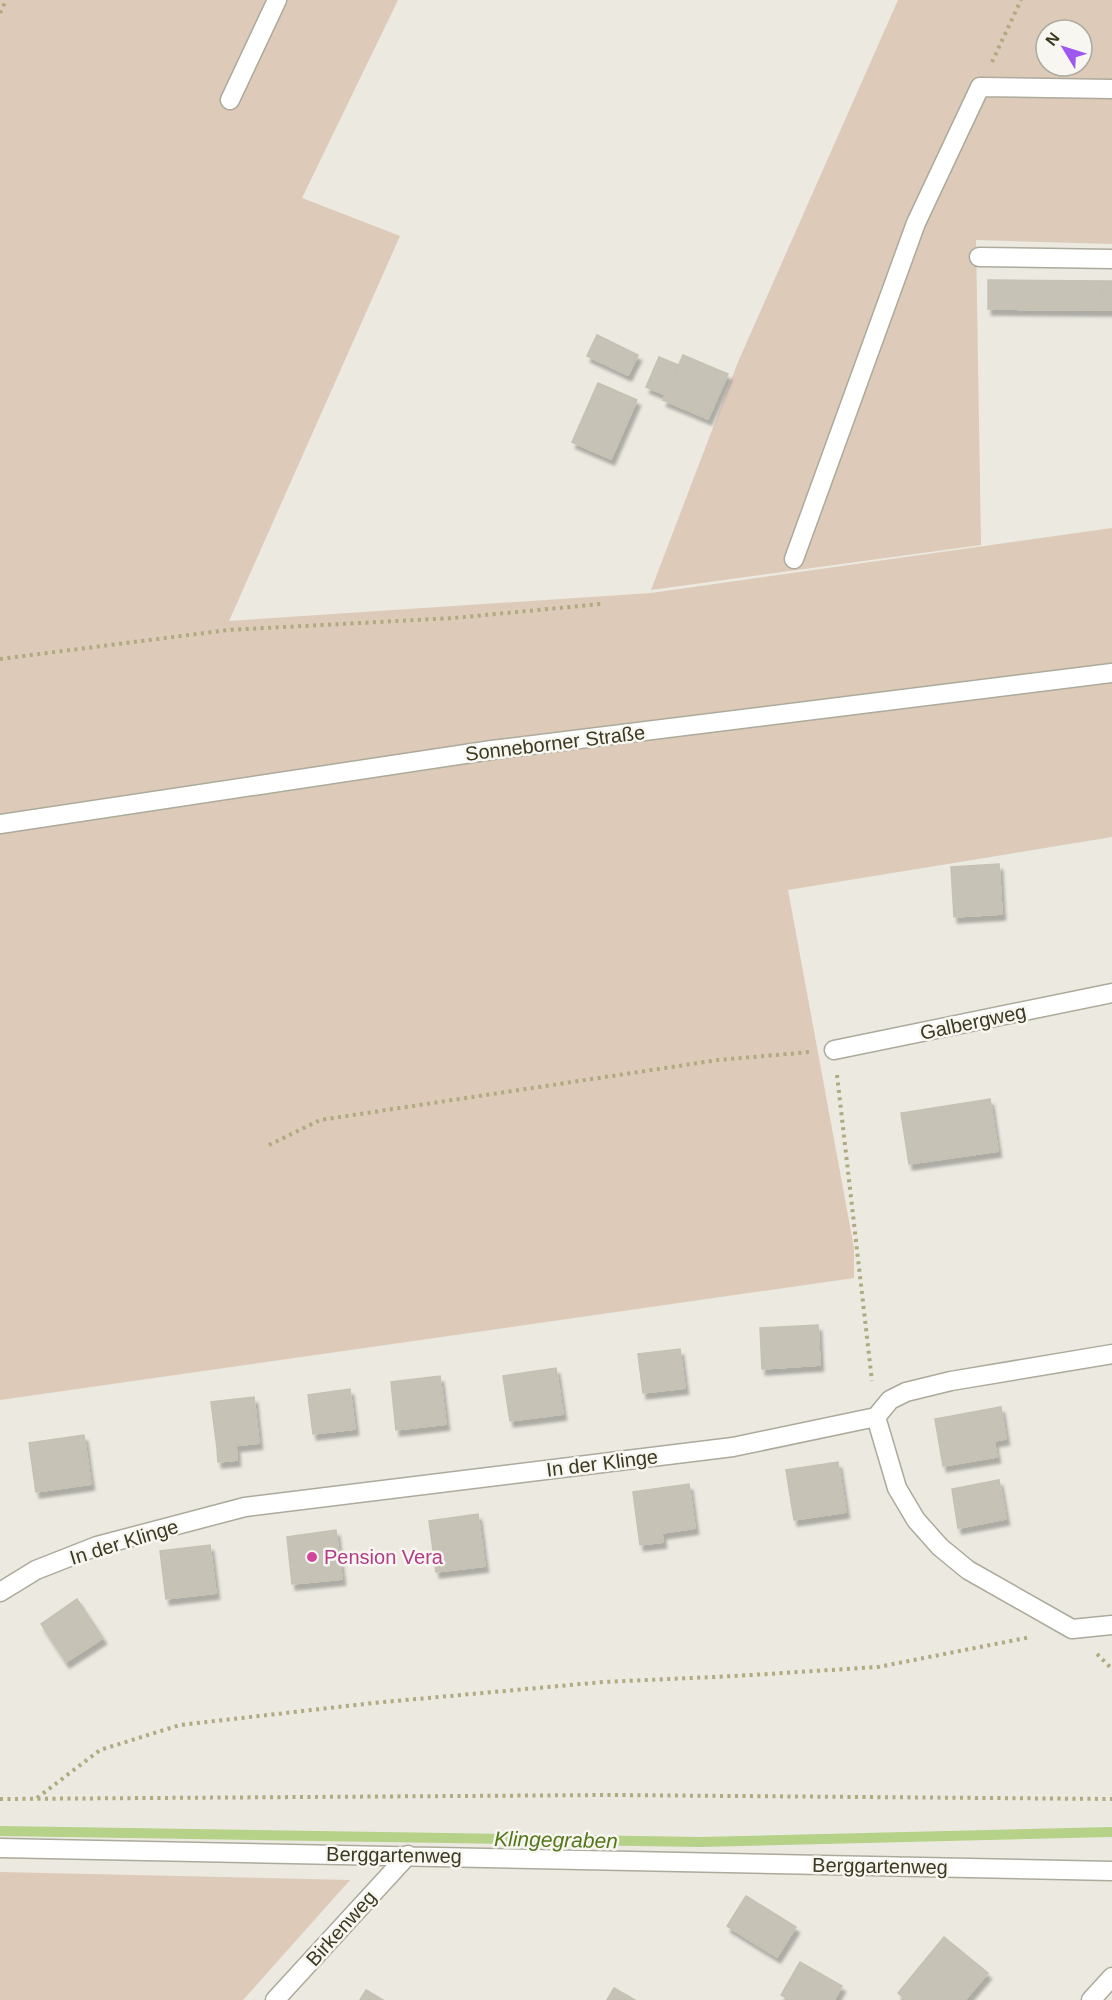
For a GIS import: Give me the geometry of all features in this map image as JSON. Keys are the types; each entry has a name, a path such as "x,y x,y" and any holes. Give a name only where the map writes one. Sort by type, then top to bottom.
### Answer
{"street":[{"path":"230,100 277,0"},
{"path":"795,559 916,223 980,87 1112,89"},
{"path":"979,257 1112,259"},
{"name":"Sonneborner Straße","path":"0,824 492,750 1112,673"},
{"name":"Galbergweg","path":"834,1050 1112,993"},
{"path":"1112,1354 951,1381 906,1392 890,1400 876,1418 897,1488 916,1520 940,1547 968,1570 1072,1629 1112,1625"},
{"name":"In der Klinge","path":"0,1592 36,1570 97,1546 245,1507 733,1447 876,1418"},
{"name":"Berggartenweg","path":"0,1848 1112,1871"},
{"name":"Birkenweg","path":"275,2000 408,1855"},
{"path":"1091,2000 1112,1977"}],"path":[{"path":"0,13 6,0"},
{"path":"980,87 1021,0"},
{"path":"0,659 228,630 454,618 601,604"},
{"path":"269,1145 320,1120 718,1060 834,1050 876,1418"},
{"path":"37,1798 100,1750 180,1725 373,1702 603,1682 735,1677 878,1667 1072,1629"},
{"path":"0,1799 622,1795 1112,1799"}],"shaded area":[{"path":"0,0 398,0 302,198 400,236 229,621 651,593 1112,528 1112,837 788,890 854,1248 854,1278 0,1400"},
{"path":"898,0 1112,0 1112,244 976,240 981,545 651,590 738,362"},
{"path":"0,1872 350,1880 243,2000 0,2000"}],"building":[{"path":"988,280 1103,281 1102,310 988,309"},
{"path":"1103,281 1112,281 1112,310 1102,310"},
{"path":"597,335 638,355 628,375 587,356"},
{"path":"683,355 711,367 692,412 663,400"},
{"path":"659,357 678,365 666,395 646,387"},
{"path":"711,367 728,374 708,419 692,412"},
{"path":"598,383 637,400 611,459 572,442"},
{"path":"999,864 1002,914 954,917 951,867"},
{"path":"990,1099 998,1151 909,1164 901,1113"},
{"path":"818,1325 820,1365 762,1369 760,1328"},
{"path":"680,1349 685,1388 643,1393 638,1354"},
{"path":"556,1368 563,1414 510,1421 503,1376"},
{"path":"440,1376 446,1424 396,1430 391,1382"},
{"path":"350,1389 355,1429 313,1434 308,1395"},
{"path":"254,1397 259,1443 217,1448 211,1402"},
{"path":"1001,1407 1006,1439 994,1441 997,1457 943,1466 935,1419"},
{"path":"84,1435 91,1484 36,1492 29,1443"},
{"path":"236,1445 237,1460 218,1462 217,1448"},
{"path":"838,1462 846,1512 794,1520 786,1470"},
{"path":"999,1480 1006,1519 958,1528 952,1489"},
{"path":"689,1484 695,1528 662,1533 663,1542 640,1545 633,1492"},
{"path":"478,1514 485,1566 436,1572 429,1521"},
{"path":"336,1530 342,1579 292,1584 287,1537"},
{"path":"210,1545 216,1593 166,1599 160,1551"},
{"path":"77,1599 103,1638 66,1662 41,1624"},
{"path":"746,1896 796,1927 777,1957 727,1926"},
{"path":"944,1937 988,1973 965,2000 906,2000 898,1993"},
{"path":"800,1962 842,1986 834,2000 790,2000 781,1995"},
{"path":"614,1988 635,2000 607,2000"},
{"path":"366,1990 383,2000 360,2000"}],"waterway":[{"name":"Klingegraben","path":"0,1831 700,1842 1112,1832"}],"place":[{"name":"Pension Vera","path":"312,1557"}]}
